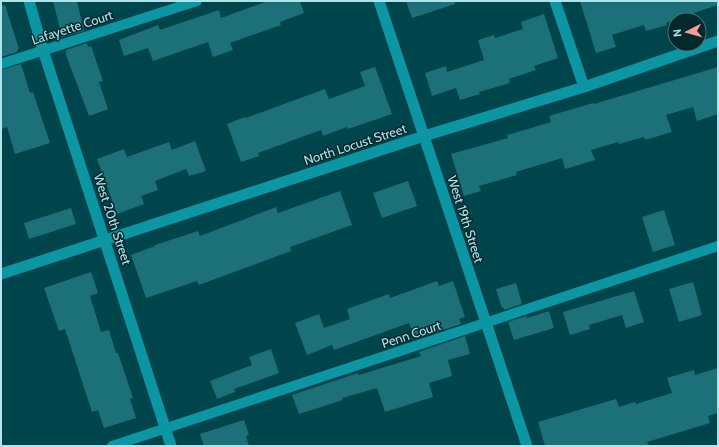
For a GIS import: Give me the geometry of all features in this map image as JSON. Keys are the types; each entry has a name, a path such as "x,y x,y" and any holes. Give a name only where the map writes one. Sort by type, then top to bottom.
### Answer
{"street":[{"name":"West 20th Street","path":"30,1 44,50 171,446"},
{"name":"West 19th Street","path":"379,1 527,446"},
{"path":"555,1 584,87"},
{"name":"North Locust Street","path":"1,274 424,136 584,87 718,41"}],"lane":[{"name":"Lafayette Court","path":"1,64 198,1"},
{"name":"Penn Court","path":"112,446 718,246"}],"building":[{"path":"53,1 77,1 84,31 62,37"},
{"path":"268,1 300,1 304,13 280,22 281,25 230,43 233,50 213,57 208,42 153,61 148,48 124,56 119,40 158,25 160,30 219,10 221,18"},
{"path":"406,1 455,1 455,4 412,18"},
{"path":"580,1 718,1 718,5 697,12 667,12 667,25 646,31 644,25 612,35 616,47 596,53"},
{"path":"5,5 19,49 17,52 1,57 1,6"},
{"path":"544,14 558,58 534,66 536,70 509,79 510,83 479,92 480,94 460,100 456,88 432,96 425,73 446,66 447,72 484,60 478,40 494,35 495,38 523,29 521,22"},
{"path":"87,43 88,47 91,46 103,81 99,82 108,109 89,116 66,55 66,50"},
{"path":"21,64 30,93 33,92 50,143 15,154 7,127 1,129 1,70"},
{"path":"375,67 392,114 348,129 347,127 323,136 321,130 258,153 259,156 241,162 227,124 325,89 329,99 365,86 360,72"},
{"path":"718,67 718,114 697,121 693,107 666,115 672,132 645,140 644,137 619,144 618,142 591,150 595,160 565,169 562,158 516,172 517,175 479,186 481,191 464,196 451,154 508,138 507,135 551,122 549,116"},
{"path":"195,141 206,171 189,176 186,169 155,181 158,190 141,196 144,204 117,214 97,159 124,149 127,157 169,142 172,150"},
{"path":"408,181 417,206 382,218 373,193"},
{"path":"340,191 352,225 290,247 291,251 199,285 197,281 146,298 131,255 155,245 198,231 200,236 276,207 278,213"},
{"path":"71,208 76,224 29,239 24,223"},
{"path":"664,210 675,245 653,252 642,217"},
{"path":"91,272 98,293 90,296 101,332 109,330 133,398 130,399 136,418 104,428 98,410 92,412 65,329 59,331 44,288"},
{"path":"437,281 439,286 453,281 465,317 459,319 461,324 415,339 409,323 334,350 332,345 307,355 295,323 319,314 324,328 350,319 347,309 389,294 390,298"},
{"path":"693,282 702,315 679,322 669,289"},
{"path":"516,283 522,304 504,310 496,289"},
{"path":"634,291 644,322 626,328 622,315 589,325 590,329 570,335 563,312"},
{"path":"549,311 554,328 514,340 508,322"},
{"path":"465,336 470,354 448,360 452,376 429,383 433,397 385,412 377,388 342,398 343,400 299,414 292,395 358,373 359,375 421,356 419,352"},
{"path":"271,349 279,373 234,389 235,392 217,399 210,381 252,365 249,357"},
{"path":"718,368 718,413 708,416 710,423 647,442 649,446 545,446 538,422 616,399 619,407 635,402 636,404 672,393 667,378 694,370 695,375"},
{"path":"244,420 249,435 246,436 249,446 204,446 200,434"}]}
